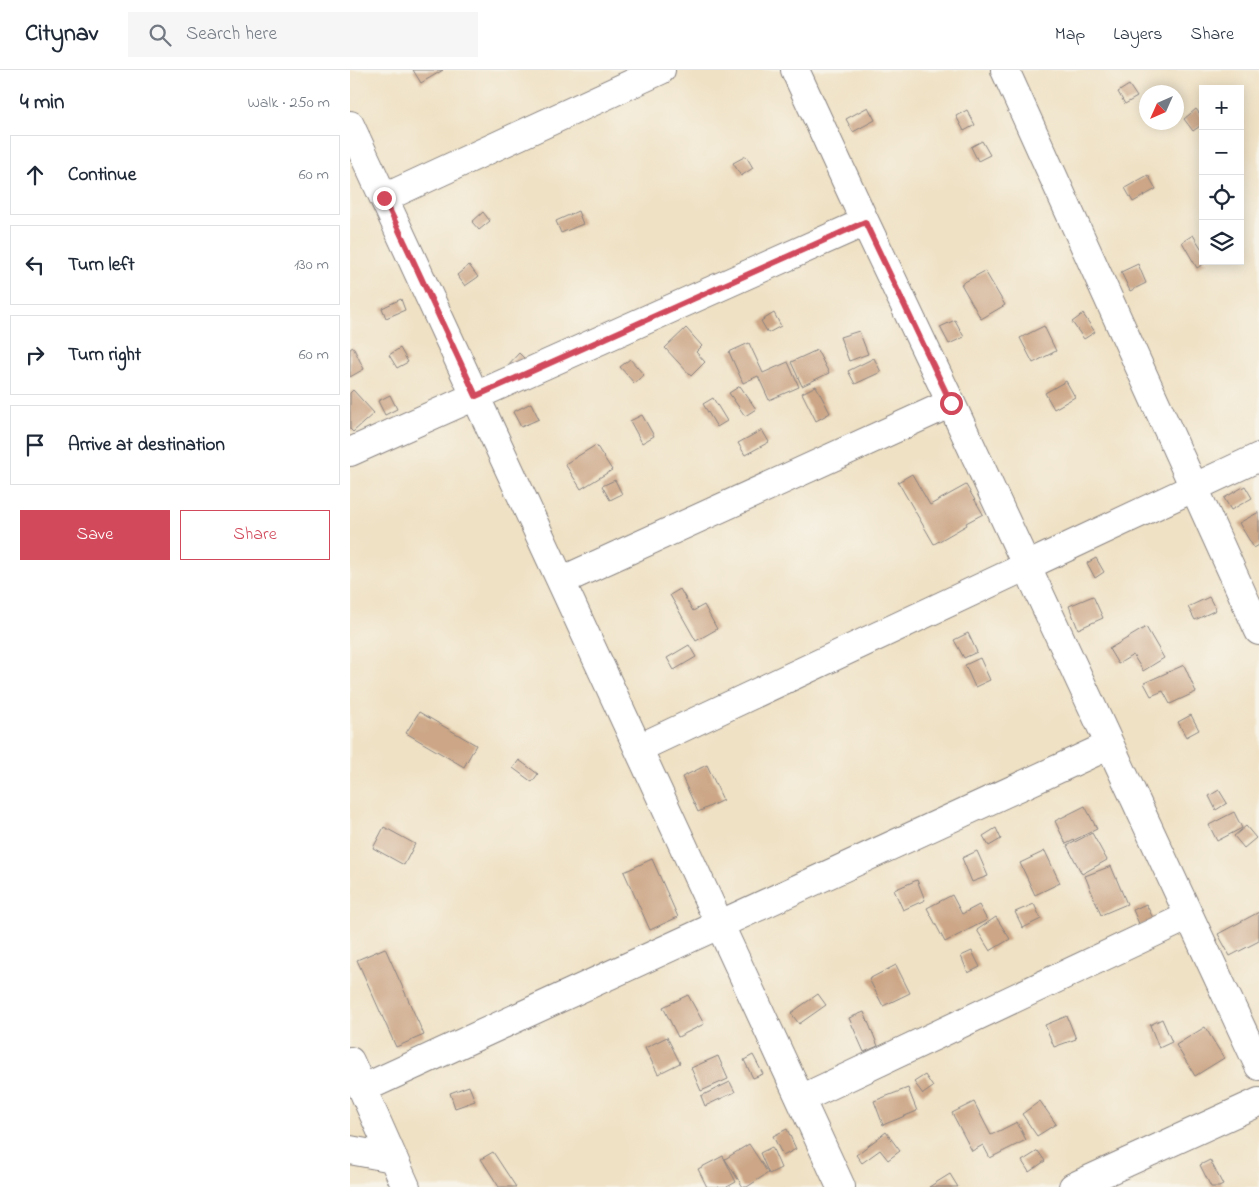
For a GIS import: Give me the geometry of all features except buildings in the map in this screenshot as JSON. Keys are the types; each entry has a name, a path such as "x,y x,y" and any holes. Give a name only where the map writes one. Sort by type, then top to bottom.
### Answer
{"street":[{"path":"384,198 661,70"},
{"path":"796,70 865,222 1259,1066"},
{"path":"1005,70 1259,631"},
{"path":"350,125 841,1187"},
{"path":"350,452 865,222"},
{"path":"561,580 951,403"},
{"path":"639,748 1259,457"},
{"path":"362,1089 1110,745"},
{"path":"800,1099 1189,916"},
{"path":"350,1061 406,1187"},
{"path":"1073,1187 1259,1102"},
{"path":"350,1150 393,1158"}],"route":[{"path":"384,198 476,396 865,222 951,403"}]}
